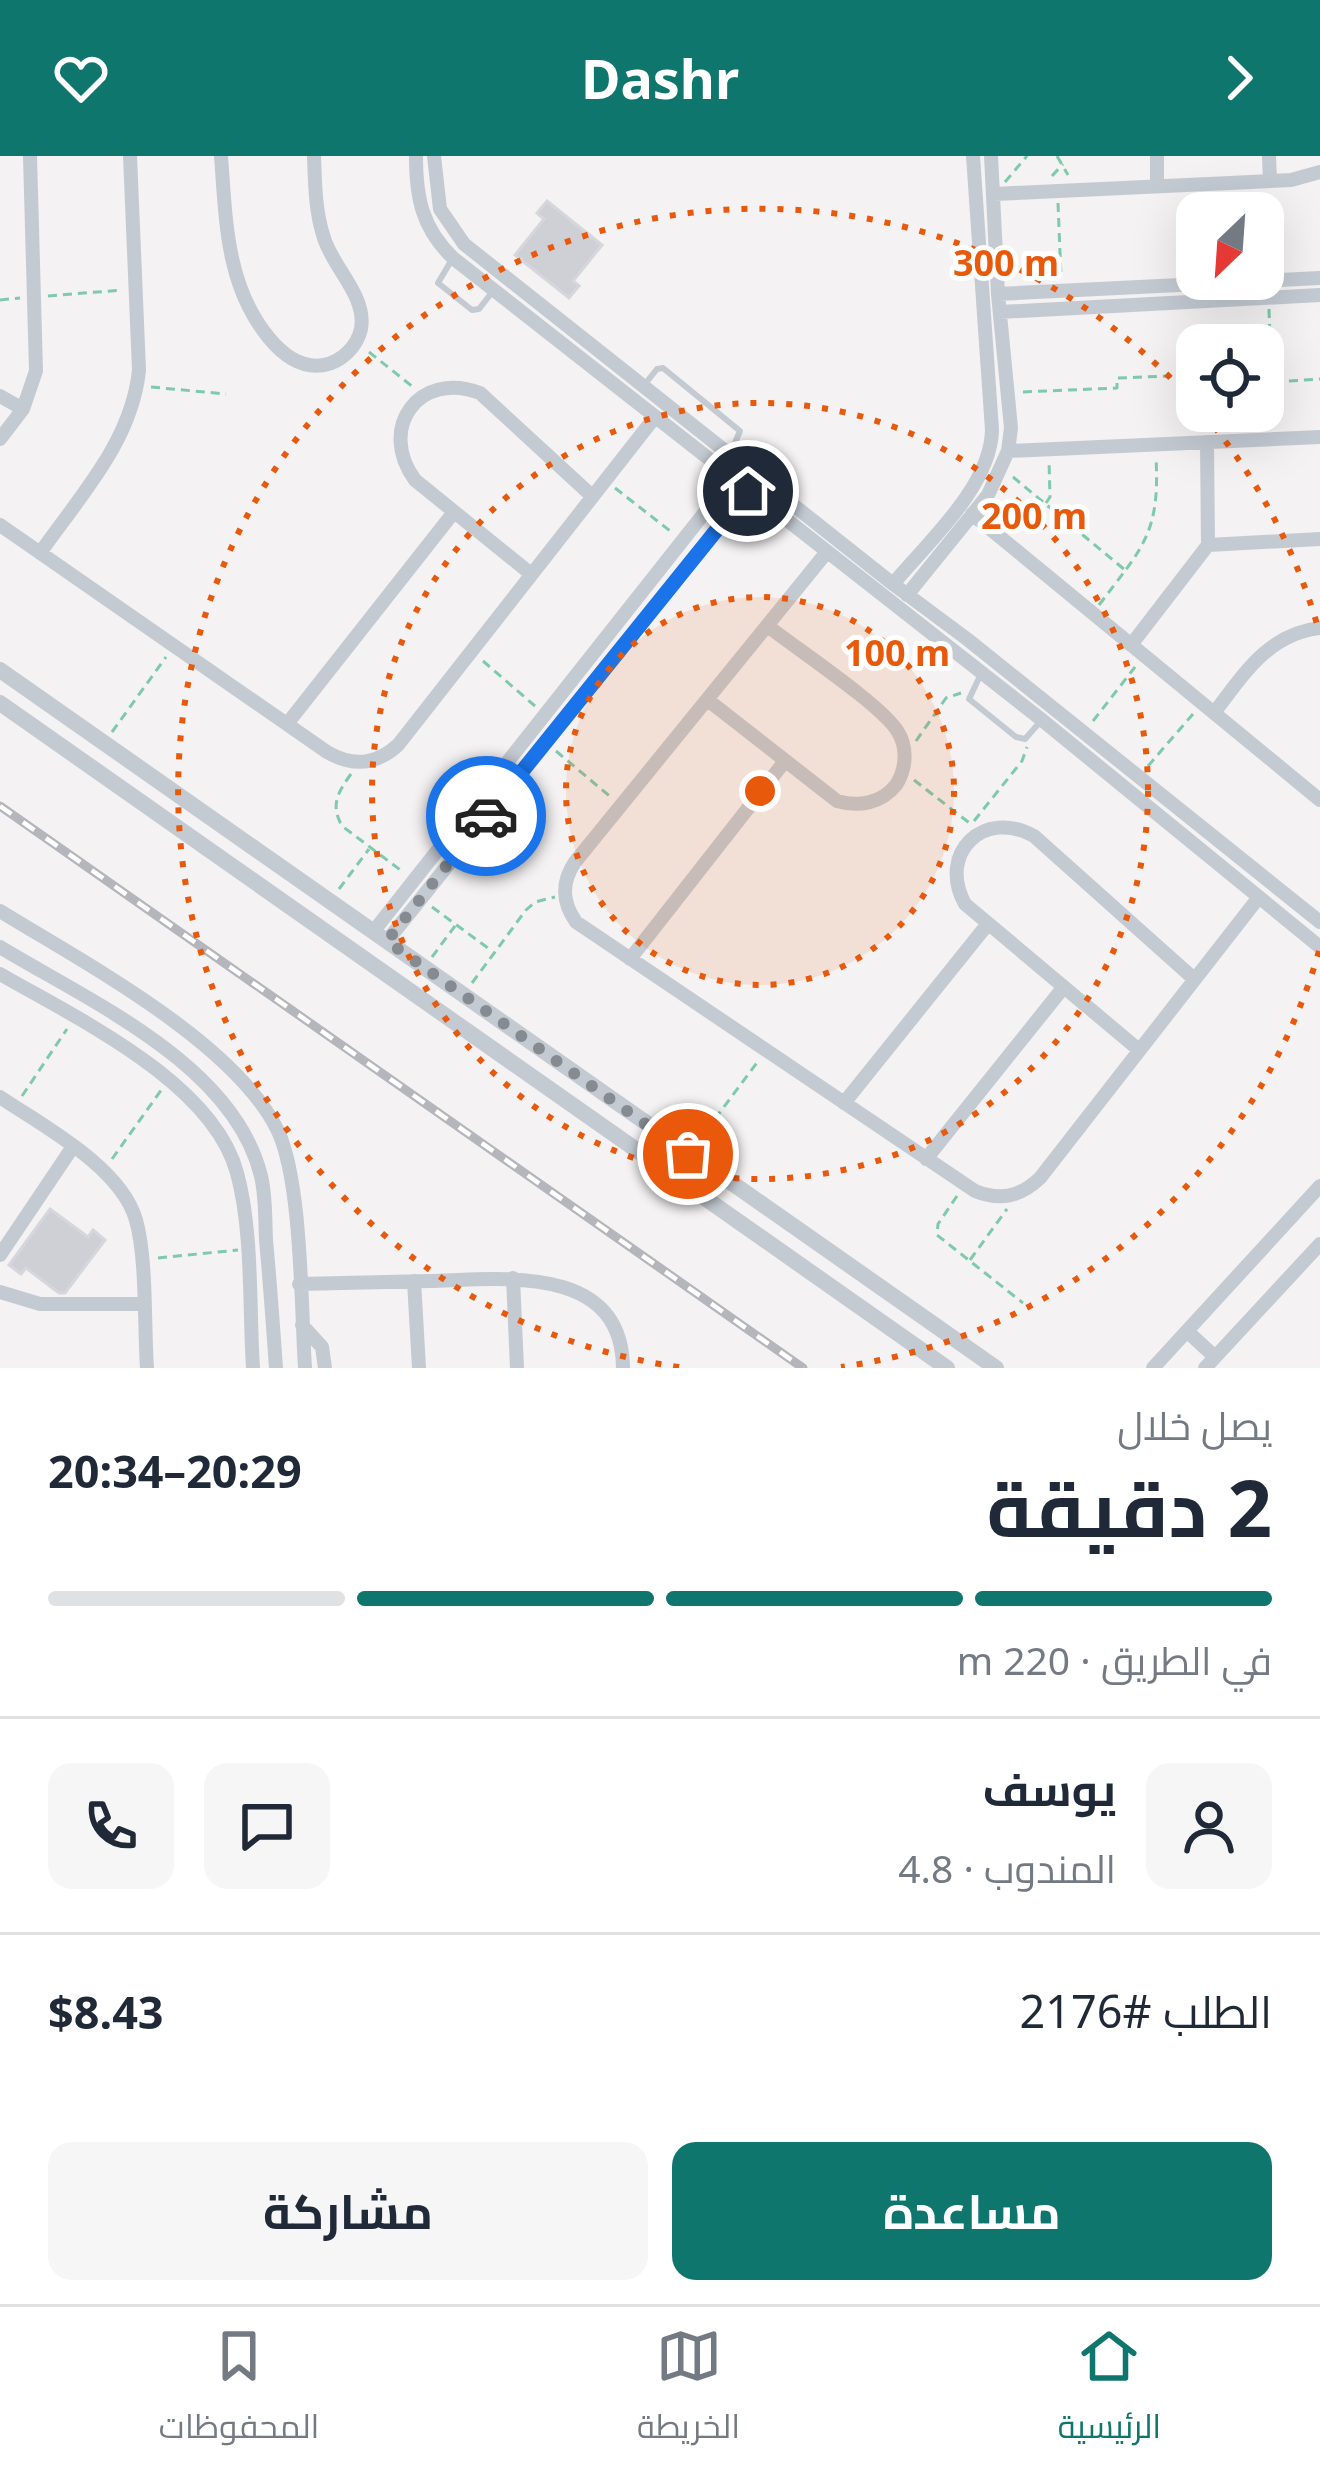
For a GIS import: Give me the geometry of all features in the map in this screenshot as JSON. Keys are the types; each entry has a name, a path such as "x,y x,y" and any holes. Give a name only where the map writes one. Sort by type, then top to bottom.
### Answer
{"street":[{"path":"0,439 23,409 36,370 30,156"},
{"path":"40,553 116,446 130,417 137,386 130,156"},
{"path":"221,156 234,272 263,331 291,359 309,366 327,365 344,356 357,342 361,310 324,239 314,156"},
{"path":"416,156 422,214 453,258 1042,720 1320,947"},
{"path":"434,156 436,193 447,224 486,261 1320,922"},
{"path":"892,584 986,465 992,442 973,156"},
{"path":"907,595 972,514 1003,468 1008,451 1009,399 998,294 992,156"},
{"path":"1157,156 1157,186"},
{"path":"1265,181 1269,156"},
{"path":"994,194 1265,181 1320,172"},
{"path":"476,277 486,261"},
{"path":"1284,280 1320,278"},
{"path":"998,294 1176,285"},
{"path":"1052,309 1056,291"},
{"path":"1284,297 1320,295"},
{"path":"1000,312 1234,300"},
{"path":"530,574 415,480 400,452 403,420 423,396 451,386 480,393 592,496"},
{"path":"0,396 23,409"},
{"path":"990,406 1009,399"},
{"path":"0,525 337,758 358,763 380,758 398,745 655,418"},
{"path":"688,444 699,430"},
{"path":"1008,451 1320,436"},
{"path":"1138,650 1208,545 1207,442"},
{"path":"380,936 545,715 732,478"},
{"path":"414,893 546,742 748,491"},
{"path":"287,724 454,512"},
{"path":"972,514 1320,800"},
{"path":"700,520 713,532"},
{"path":"1208,545 1320,539"},
{"path":"927,543 940,554"},
{"path":"826,553 568,873 565,899 576,922 964,1184 988,1196 1016,1195 1040,1178 1258,897"},
{"path":"709,701 826,794 863,804 887,794 904,764 898,730 769,627"},
{"path":"1208,708 1262,653 1290,635 1320,628"},
{"path":"956,653 967,639"},
{"path":"0,670 994,1368"},
{"path":"0,703 947,1368"},
{"path":"630,959 785,761"},
{"path":"123,790 138,768"},
{"path":"1139,1050 965,904 956,878 962,851 976,828 1008,826 1034,836 1192,978"},
{"path":"0,911 177,1027 227,1064 256,1096 279,1132 291,1174 305,1368"},
{"path":"844,1103 987,926"},
{"path":"0,947 86,999 213,1088 250,1143 262,1180 275,1360 304,1350"},
{"path":"0,974 169,1080 211,1121 238,1173 253,1368"},
{"path":"926,1159 1063,988"},
{"path":"74,1017 86,999"},
{"path":"169,1080 181,1063"},
{"path":"0,1097 104,1170 136,1220 146,1368"},
{"path":"0,1255 72,1148"},
{"path":"680,1182 692,1157"},
{"path":"1154,1368 1320,1186"},
{"path":"1188,1332 1210,1363 1320,1244"},
{"path":"246,1250 267,1248"},
{"path":"299,1284 513,1278 572,1289 597,1305 615,1329 623,1368"},
{"path":"513,1278 517,1368"},
{"path":"414,1281 418,1368"},
{"path":"0,1292 40,1304 142,1304"},
{"path":"302,1325 322,1347 325,1368"}],"lane":[{"path":"453,258 438,278 439,285 475,310 493,290"},
{"path":"643,386 657,368 663,368 740,430 730,454"},
{"path":"982,674 968,695 1001,726 1025,739 1042,720"}],"path":[{"path":"994,194 1028,156"},
{"path":"1056,291 1064,191 1058,156"},
{"path":"1264,192 1265,181"},
{"path":"0,300 136,289"},
{"path":"357,342 423,396"},
{"path":"1009,399 1118,388 1118,378 1176,376"},
{"path":"1284,381 1320,379"},
{"path":"137,386 226,394"},
{"path":"1272,432 1272,439"},
{"path":"1093,614 1146,541 1156,513 1155,444"},
{"path":"1044,504 1050,497 1048,449"},
{"path":"1003,468 1125,570"},
{"path":"604,480 683,542"},
{"path":"104,743 174,646"},
{"path":"471,650 545,715"},
{"path":"1084,732 1138,650"},
{"path":"968,695 957,692 946,698 904,764 976,828 1022,761 1027,751 1025,739"},
{"path":"1139,777 1208,708"},
{"path":"546,742 621,806"},
{"path":"358,763 339,792 336,815 342,826 370,847 414,893 494,953"},
{"path":"329,902 370,847"},
{"path":"463,995 535,902 565,899"},
{"path":"424,968 456,925"},
{"path":"15,1107 74,1017"},
{"path":"692,1157 766,1051"},
{"path":"104,1170 169,1080"},
{"path":"964,1184 936,1229 940,1239 1023,1303"},
{"path":"969,1261 1016,1195"},
{"path":"140,1260 246,1250"}],"building":[{"path":"547,201 602,245 573,281 579,286 569,298 515,255 544,219 537,213"},
{"path":"50,1209 88,1237 93,1230 105,1240 65,1293 26,1268 21,1274 9,1265"}],"railway":[{"path":"0,806 803,1368"}],"way so far":[{"path":"486,816 387,941 688,1154"}],"route":[{"path":"486,816 748,491"}]}
